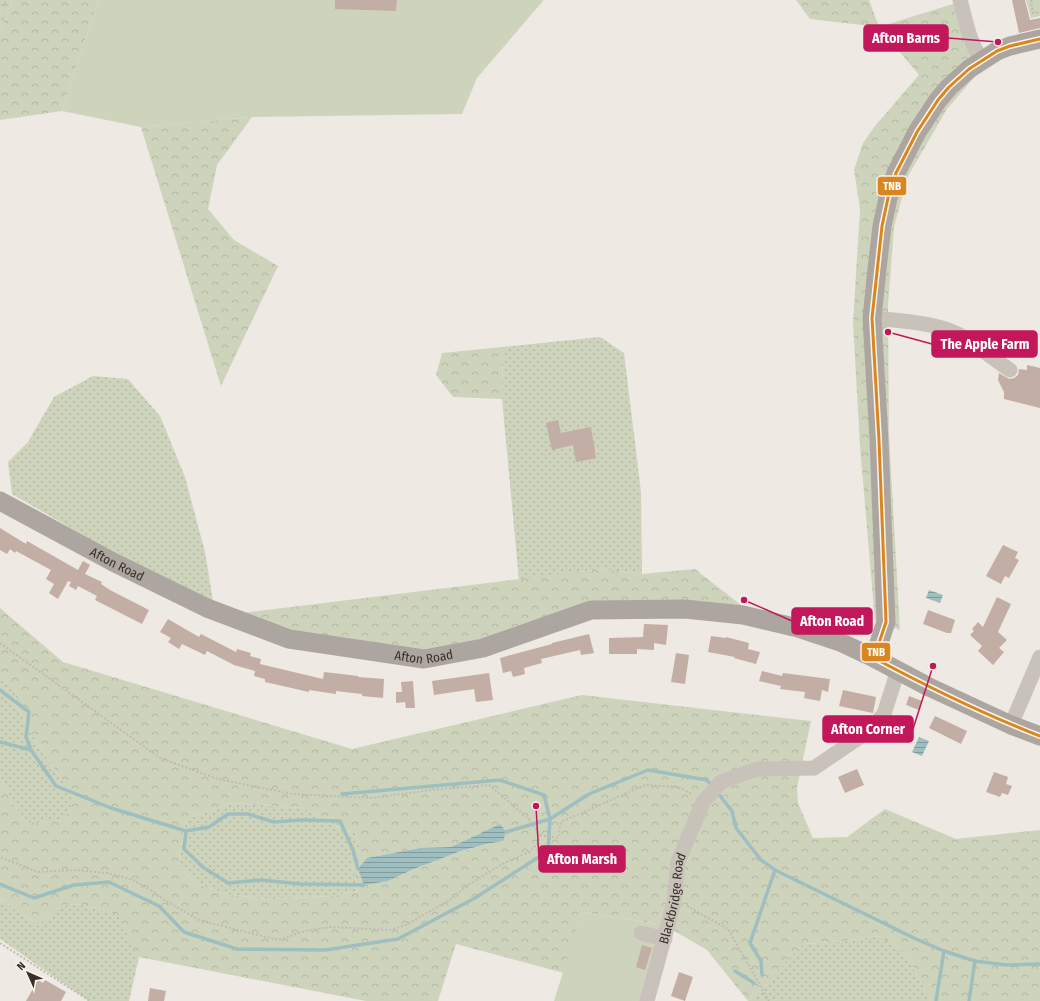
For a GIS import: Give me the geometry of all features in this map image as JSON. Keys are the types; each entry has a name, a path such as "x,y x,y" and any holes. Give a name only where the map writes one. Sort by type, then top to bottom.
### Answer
{"main road":[{"path":"874,658 886,622 879,440 872,318 882,226 888,198 896,173 917,132 938,100 949,87 982,60 997,51 1010,46 1040,39"},
{"name":"Afton Road","path":"0,501 113,562 207,608 288,639 424,659 483,648 591,610 685,609 743,615 798,628 840,642 930,687 1011,725 1040,736"}],"street":[{"path":"960,0 970,37 975,50 982,60"},
{"path":"872,318 913,322 941,328 964,337 1010,370"},
{"path":"1011,725 1040,657"},
{"path":"704,800 721,782 757,770 814,768 870,730 884,714 898,670"},
{"name":"Blackbridge Road","path":"647,1001 674,902 678,862 704,800"},
{"path":"641,933 664,939"}],"path":[{"path":"1031,0 1033,12 1040,12"},
{"path":"0,643 160,758 218,778 292,794 372,798 431,790 489,786 528,818 540,835 558,838 561,822 645,785 678,787 704,800"},
{"path":"0,857 38,872 74,870 107,872 133,880 199,920 278,940 305,931 330,926 390,930 406,925 453,898 466,886 504,863 529,852 538,843 540,835"},
{"path":"674,902 684,904 728,930 770,1001"},
{"path":"0,943 90,1001"}],"green space":[{"path":"0,0 12,0 0,29"},
{"path":"12,0 98,0 62,111 0,120 0,29"},
{"path":"98,0 543,1 477,78 462,114 252,117 141,127 62,111"},
{"path":"796,0 869,0 879,27 810,19"},
{"path":"1026,0 1040,0 1040,16 1031,18"},
{"path":"956,3 978,73 947,109 908,176 894,227 888,306 889,435 900,630 875,621 860,446 853,323 860,209 854,170 863,143 875,126 919,75 879,27"},
{"path":"252,117 217,165 208,209 234,240 278,266 221,386 141,127"},
{"path":"600,337 624,353 641,492 642,574 601,569 519,580 502,399 503,347"},
{"path":"503,347 502,399 453,397 436,375 442,353"},
{"path":"93,376 128,379 160,416 185,477 205,552 213,601 119,556 12,494 8,462 28,442 54,397"},
{"path":"601,569 642,574 695,569 746,609 589,603 481,639 421,652 292,634 242,613"},
{"path":"0,608 63,662 352,749 582,695 811,721 797,788 798,803 813,838 847,837 885,809 956,839 1040,830 1040,1001 931,1001 904,951 878,936 845,941 803,944 748,1001 707,950 664,925 582,912 564,973 456,944 438,1001 366,1001 139,957 117,914 77,904 59,906 39,926 0,899 0,776 13,804 28,823 64,820 75,799 43,752 16,706 15,687 0,679","holes":["232,803 303,808 341,829 356,833 360,848 353,867 358,891 330,896 270,899 230,895 197,884 178,866 186,819","500,824 503,841 444,857 388,881 367,858 420,848 451,847"]},
{"path":"0,679 15,687 16,706 43,752 75,799 64,820 28,823 13,804 0,776"},
{"path":"232,803 303,808 341,829 356,833 360,848 353,867 358,891 330,896 270,899 230,895 197,884 178,866 186,819"},
{"path":"0,899 39,926 59,906 77,904 118,914 139,957 129,1001 89,1001 0,939"},
{"path":"582,912 664,925 644,1001 554,1001"},
{"path":"878,936 904,951 931,1001 748,1001 803,944 845,941"}],"water":[{"path":"929,590 943,595 940,603 926,598"},
{"path":"919,737 929,741 922,756 912,752"},
{"path":"500,824 506,832 503,841 461,851 414,869 388,881 364,885 358,869 367,858 420,848 451,847"}],"building":[{"path":"335,0 397,0 396,11 335,9"},
{"path":"1012,0 1025,0 1030,20 1040,18 1040,28 1019,33"},
{"path":"1027,365 1040,368 1040,408 1004,399 1004,392 998,380 999,373 1009,379 1014,378 1018,375 1019,369 1027,370"},
{"path":"558,420 561,433 591,427 596,458 576,462 573,445 552,450 546,423"},
{"path":"0,528 26,544 27,541 78,570 83,561 90,565 85,574 102,582 101,584 110,590 149,610 142,624 95,600 97,596 78,586 76,590 69,586 71,582 68,581 58,599 49,593 54,584 46,579 51,570 16,551 15,553 10,549 7,554 0,550"},
{"path":"1003,545 1018,552 1015,558 1019,560 1009,578 1005,576 1001,584 986,576"},
{"path":"997,597 1011,604 998,632 1007,640 999,648 1004,652 993,665 978,651 982,646 970,635 974,631 972,629 978,622 983,627"},
{"path":"928,610 955,620 951,633 947,633 923,624"},
{"path":"168,619 199,637 201,634 236,652 237,649 251,653 250,656 261,659 260,664 323,679 324,672 384,679 383,698 336,691 336,694 309,690 309,692 265,682 265,679 254,676 255,671 234,665 207,651 205,655 182,644 179,649 168,642 171,638 160,632"},
{"path":"644,624 668,625 666,645 654,643 654,650 637,649 637,654 609,654 609,638 643,637"},
{"path":"589,634 594,653 581,655 580,650 541,659 542,663 524,668 525,674 513,677 511,671 503,673 500,658"},
{"path":"711,636 726,637 749,643 748,649 760,652 756,664 734,658 735,657 708,652"},
{"path":"676,653 689,655 685,684 671,682"},
{"path":"762,671 782,676 783,673 830,679 828,692 822,690 820,701 804,698 805,692 780,689 781,686 759,681"},
{"path":"489,673 493,700 476,702 474,689 434,695 432,681"},
{"path":"413,681 415,708 406,708 405,702 396,703 396,692 402,692 401,682"},
{"path":"843,690 876,697 873,713 839,706"},
{"path":"909,696 922,701 919,710 906,705"},
{"path":"935,716 967,731 961,744 929,728"},
{"path":"857,769 864,785 845,793 838,777"},
{"path":"994,772 1008,777 1006,784 1012,786 1008,795 1002,793 1000,797 986,792"},
{"path":"642,945 652,948 645,970 636,967"},
{"path":"679,972 693,977 685,1001 671,996"},
{"path":"38,980 43,983 45,980 66,992 61,1001 26,1001"},
{"path":"150,988 166,991 164,1001 148,1001"}],"waterway":[{"path":"0,690 29,712 26,737 31,750 56,786 111,808 186,831 209,827 228,814 248,814 274,822 301,820 340,821 353,850 358,869"},
{"path":"0,742 31,750"},
{"path":"506,832 550,819 589,794 648,770 707,780 712,786"},
{"path":"0,884 34,898 74,885 109,882 159,906 184,932 237,949 325,950 398,939 475,898 548,851 550,819 544,795 500,780 342,794"},
{"path":"717,792 732,811 736,828 761,860 775,870 916,939 944,951 975,961 1006,965 1040,964"},
{"path":"186,831 184,849 204,868 228,883 261,880 301,884 364,885"},
{"path":"762,975 761,961 750,943 775,870"},
{"path":"936,1001 944,951"},
{"path":"969,1001 975,961"},
{"path":"735,971 754,983"}],"transit line":[{"name":"TNB","path":"1040,39 1010,46 997,51 969,69 949,87 938,100 917,132 896,173 888,198 882,226 872,318 879,440 886,622 874,658 956,700 1040,736"}],"place":[{"name":"Afton Barns","path":"998,42"},
{"name":"The Apple Farm","path":"888,332"},
{"name":"Afton Road","path":"744,600"},
{"name":"Afton Corner","path":"933,666"},
{"name":"Afton Marsh","path":"536,806"}]}
